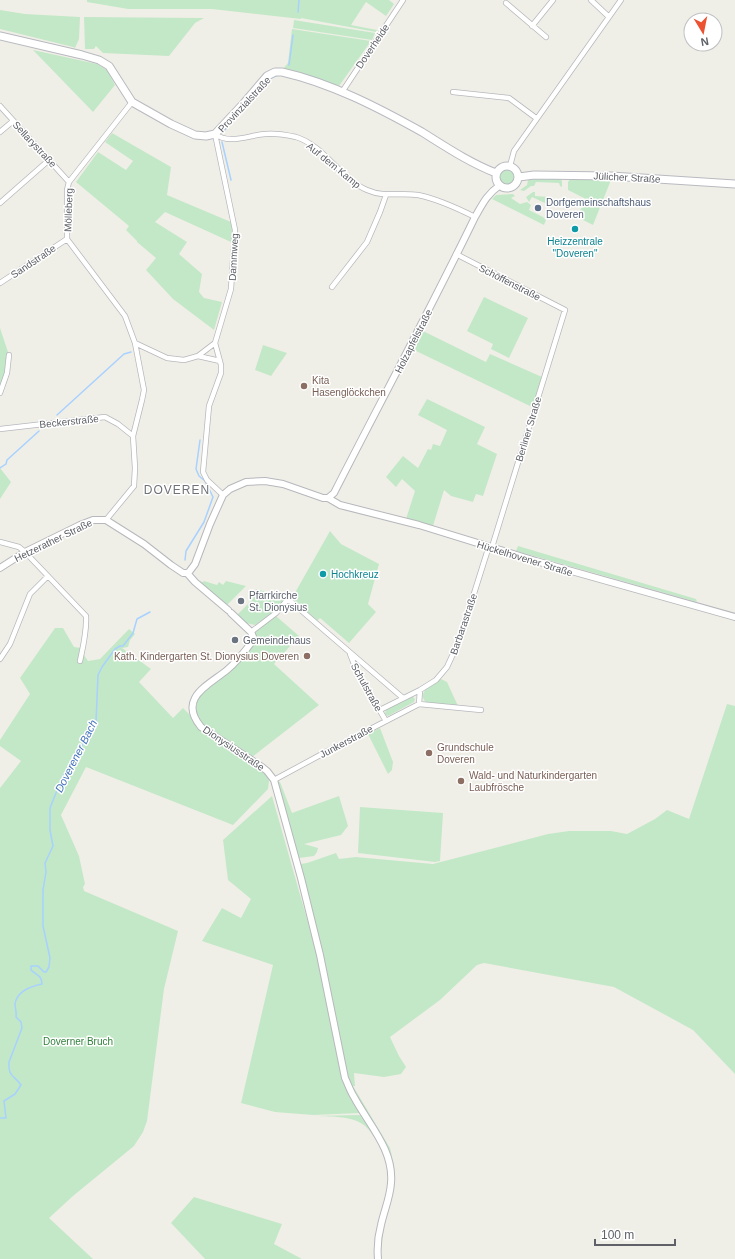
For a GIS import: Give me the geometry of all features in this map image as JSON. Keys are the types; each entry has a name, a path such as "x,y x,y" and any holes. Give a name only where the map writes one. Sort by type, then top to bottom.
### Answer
{"main road":[{"name":"Provinzialstraße","path":"0,36 99,60 109,66 132,102 189,133 200,136 217,136 267,76 279,72 342,92 371,104 475,164 496,173"},
{"path":"510,166 516,170 519,177 517,183 506,189 500,186 496,180 496,173 500,168 510,166"},
{"name":"Jülicher Straße","path":"519,177 544,175 611,176 735,184"}],"street":[{"name":"Doverheide","path":"342,92 403,0"},
{"path":"532,26 553,0"},
{"path":"591,0 609,16"},
{"path":"510,166 514,151 536,118 621,0"},
{"path":"506,3 546,37"},
{"path":"453,92 509,98 536,118"},
{"name":"Mölleberg","path":"106,520 134,486 135,468 133,436 144,390 135,343 125,316 67,239 67,190 69,182 132,102"},
{"name":"Sellarystraße","path":"0,106 69,182"},
{"path":"0,132 13,121"},
{"name":"Auf dem Kamp","path":"217,136 225,139 237,139 267,134 296,138 308,142 355,184 368,190 386,195 407,194 420,196 438,201 475,217"},
{"name":"Dammweg","path":"215,343 231,289 235,230 217,136"},
{"path":"0,203 49,160"},
{"name":"Holzapfelstraße","path":"328,498 334,493 380,403 404,360 485,198 492,190 500,186"},
{"path":"332,287 367,242 386,195"},
{"name":"Sandstraße","path":"0,283 67,239"},
{"name":"Schöffenstraße","path":"456,254 565,310"},
{"name":"Berliner Straße","path":"490,547 565,310"},
{"path":"135,343 167,358 184,360 198,356 215,343 220,361 221,373 209,406 203,472 207,480 223,495 195,564 190,572 187,573 251,632"},
{"path":"0,393 7,372 9,355"},
{"path":"198,356 220,361"},
{"name":"Beckerstraße","path":"0,429 105,417 118,424 133,436"},
{"name":"Hückelhovener Straße","path":"223,495 230,489 246,482 265,481 283,484 323,498 328,498 340,505 419,525 550,565 735,617"},
{"name":"Hetzerather Straße","path":"0,568 25,552 94,520 106,520 144,544 171,566 183,573 187,573"},
{"path":"0,542 19,547 25,552 86,616 84,643 80,662"},
{"name":"Barbarastraße","path":"380,710 420,690 436,680 447,667 459,641 490,547"},
{"path":"0,659 10,644 30,594 48,576"},
{"name":"Schulstraße","path":"251,632 276,613 288,599 402,698"},
{"name":"Dionysiusstraße","path":"251,632 254,639 246,650 228,670 200,690 194,701 193,712 195,719 201,726 262,767 274,780"},
{"name":"Schulstraße","path":"349,653 358,672 386,720"},
{"path":"420,690 419,704 481,710"},
{"name":"Junkerstraße","path":"274,780 419,704"},
{"path":"274,780 320,955 345,1078 353,1096 380,1140 390,1161 391,1183 380,1227 378,1259"}],"green space":[{"path":"87,0 389,0 394,4 386,16 366,2 351,25 377,30 376,32 301,18 212,9 128,9 87,2"},
{"path":"0,10 25,14 80,17 79,39 75,48 0,29"},
{"path":"84,17 204,18 195,23 169,56 103,53 96,46 94,49 85,49"},
{"path":"294,20 375,33 372,40 293,28"},
{"path":"292,29 371,41 339,86 283,69 288,63"},
{"path":"33,50 97,64 107,70 115,85 93,112"},
{"path":"112,133 171,167 167,195 231,222 231,242 165,212 155,222 187,242 179,254 202,274 199,292 204,298 222,302 214,330 173,299 146,270 156,258 137,242 126,230 129,226 76,182 98,152 126,170 133,161 105,142"},
{"path":"507,169 513,171 515,177 513,183 507,185 501,183 499,177 501,171"},
{"path":"571,178 611,180 593,225 577,217 586,199 568,190 568,182"},
{"path":"560,179 562,181 562,187 559,183 536,182 534,186 531,186 524,191 520,190 527,185 528,180"},
{"path":"535,192 535,196 550,197 547,204 532,197 529,202 526,197"},
{"path":"513,194 515,196 511,198 520,204 527,202 531,205 529,210 546,220 544,225 492,199 496,195"},
{"path":"484,297 528,318 509,358 491,349 493,344 467,331"},
{"path":"0,328 9,355 0,393"},
{"path":"423,331 486,362 490,354 542,377 532,407 414,350"},
{"path":"263,345 287,353 271,376 255,370"},
{"path":"427,399 485,427 477,444 497,454 483,496 476,494 473,502 451,496 444,490 433,526 406,519 415,491 402,479 396,487 386,477 403,456 418,468 428,449 431,450 433,444 440,446 447,430 418,415"},
{"path":"0,468 11,482 0,499"},
{"path":"330,531 341,544 379,564 368,604 376,612 349,643 320,618 317,621 292,598"},
{"path":"518,546 696,599 697,602 516,551"},
{"path":"199,581 217,585 219,582 223,585 226,581 246,586 227,605"},
{"path":"256,589 287,598 272,613 255,625 246,623 237,615 253,599"},
{"path":"276,616 299,636 274,664 319,705 252,757 202,724 197,715 197,700 206,688 227,673 250,650 254,643 255,631"},
{"name":"Doverner Bruch","path":"55,628 63,628 74,647 82,648 81,661 84,655 88,661 100,659 129,629 135,634 130,640 128,647 122,648 151,669 139,682 173,718 183,708 197,726 261,769 268,777 269,781 268,789 233,825 86,767 61,815 79,856 85,884 83,887 84,891 178,931 164,989 147,1121 143,1132 134,1146 73,1196 49,1218 93,1259 0,1259 0,788 21,761 0,746 0,740 30,694 20,678"},
{"path":"439,678 447,682 458,706 427,703 424,699 423,696 426,689"},
{"path":"412,696 415,699 414,702 390,715 387,716 385,714 386,709"},
{"path":"727,704 735,706 735,1074 693,1030 614,987 484,963 477,965 440,1000 390,1037 406,1067 401,1074 384,1077 354,1073 355,1086 353,1086 390,1148 394,1165 395,1182 384,1225 380,1259 381,1242 393,1167 391,1157 388,1148 378,1130 355,1094 345,1068 277,781 280,782 292,813 339,796 348,826 341,835 304,844 318,848 314,856 299,858 300,864 336,853 339,859 356,857 433,864 548,834 569,831 611,831 627,834 655,819 667,810 689,819"},
{"path":"380,728 393,762 392,770 388,774 368,734"},
{"path":"272,796 318,958 339,1066 351,1099 361,1113 313,1115 275,1112 241,1103 273,965 202,941 222,908 241,918 251,899 228,880 223,840"},
{"path":"360,807 443,813 440,861 435,862 358,853"},
{"path":"313,1116 362,1116 378,1142 364,1125 358,1122 339,1117"},
{"path":"194,1197 282,1224 274,1244 302,1259 205,1259 171,1223"}],"waterway":[{"name":"Doverener Bach","path":"298,12 299,0"},
{"name":"Doverener Bach","path":"289,65 293,35"},
{"name":"Doverener Bach","path":"271,78 278,75"},
{"name":"Doverener Bach","path":"223,132 238,115"},
{"name":"Doverener Bach","path":"222,142 231,180"},
{"path":"57,415 124,354 131,352"},
{"path":"0,468 6,464 7,460 39,431"},
{"name":"Doverener Bach","path":"185,560 186,551 204,522 213,497 205,481 199,476 196,469 200,440"},
{"name":"Doverener Bach","path":"0,1118 6,1118 4,1101 15,1094 21,1085 9,1071 9,1062 22,1028 21,1022 16,1017 16,999 22,992 42,984 40,977 31,970 31,966 38,966 44,972 46,972 49,967 50,958 43,926 43,890 46,872 45,863 53,846 50,830 50,808 62,778 96,722 98,675 102,667 115,649 123,646 133,633 137,619 150,612"}],"place":[{"name":"Dorfgemeinschaftshaus Doveren","path":"538,208"},
{"name":"Heizzentrale \"Doveren\"","path":"575,229"},
{"name":"Kita Hasenglöckchen","path":"304,386"},
{"name":"Hochkreuz","path":"323,574"},
{"name":"Pfarrkirche St. Dionysius","path":"241,601"},
{"name":"Gemeindehaus","path":"235,640"},
{"name":"Kath. Kindergarten St. Dionysius Doveren","path":"307,656"},
{"name":"Grundschule Doveren","path":"429,753"},
{"name":"Wald- und Naturkindergarten Laubfrösche","path":"461,781"}],"district":[{"name":"DOVEREN","path":"177,490"}]}
